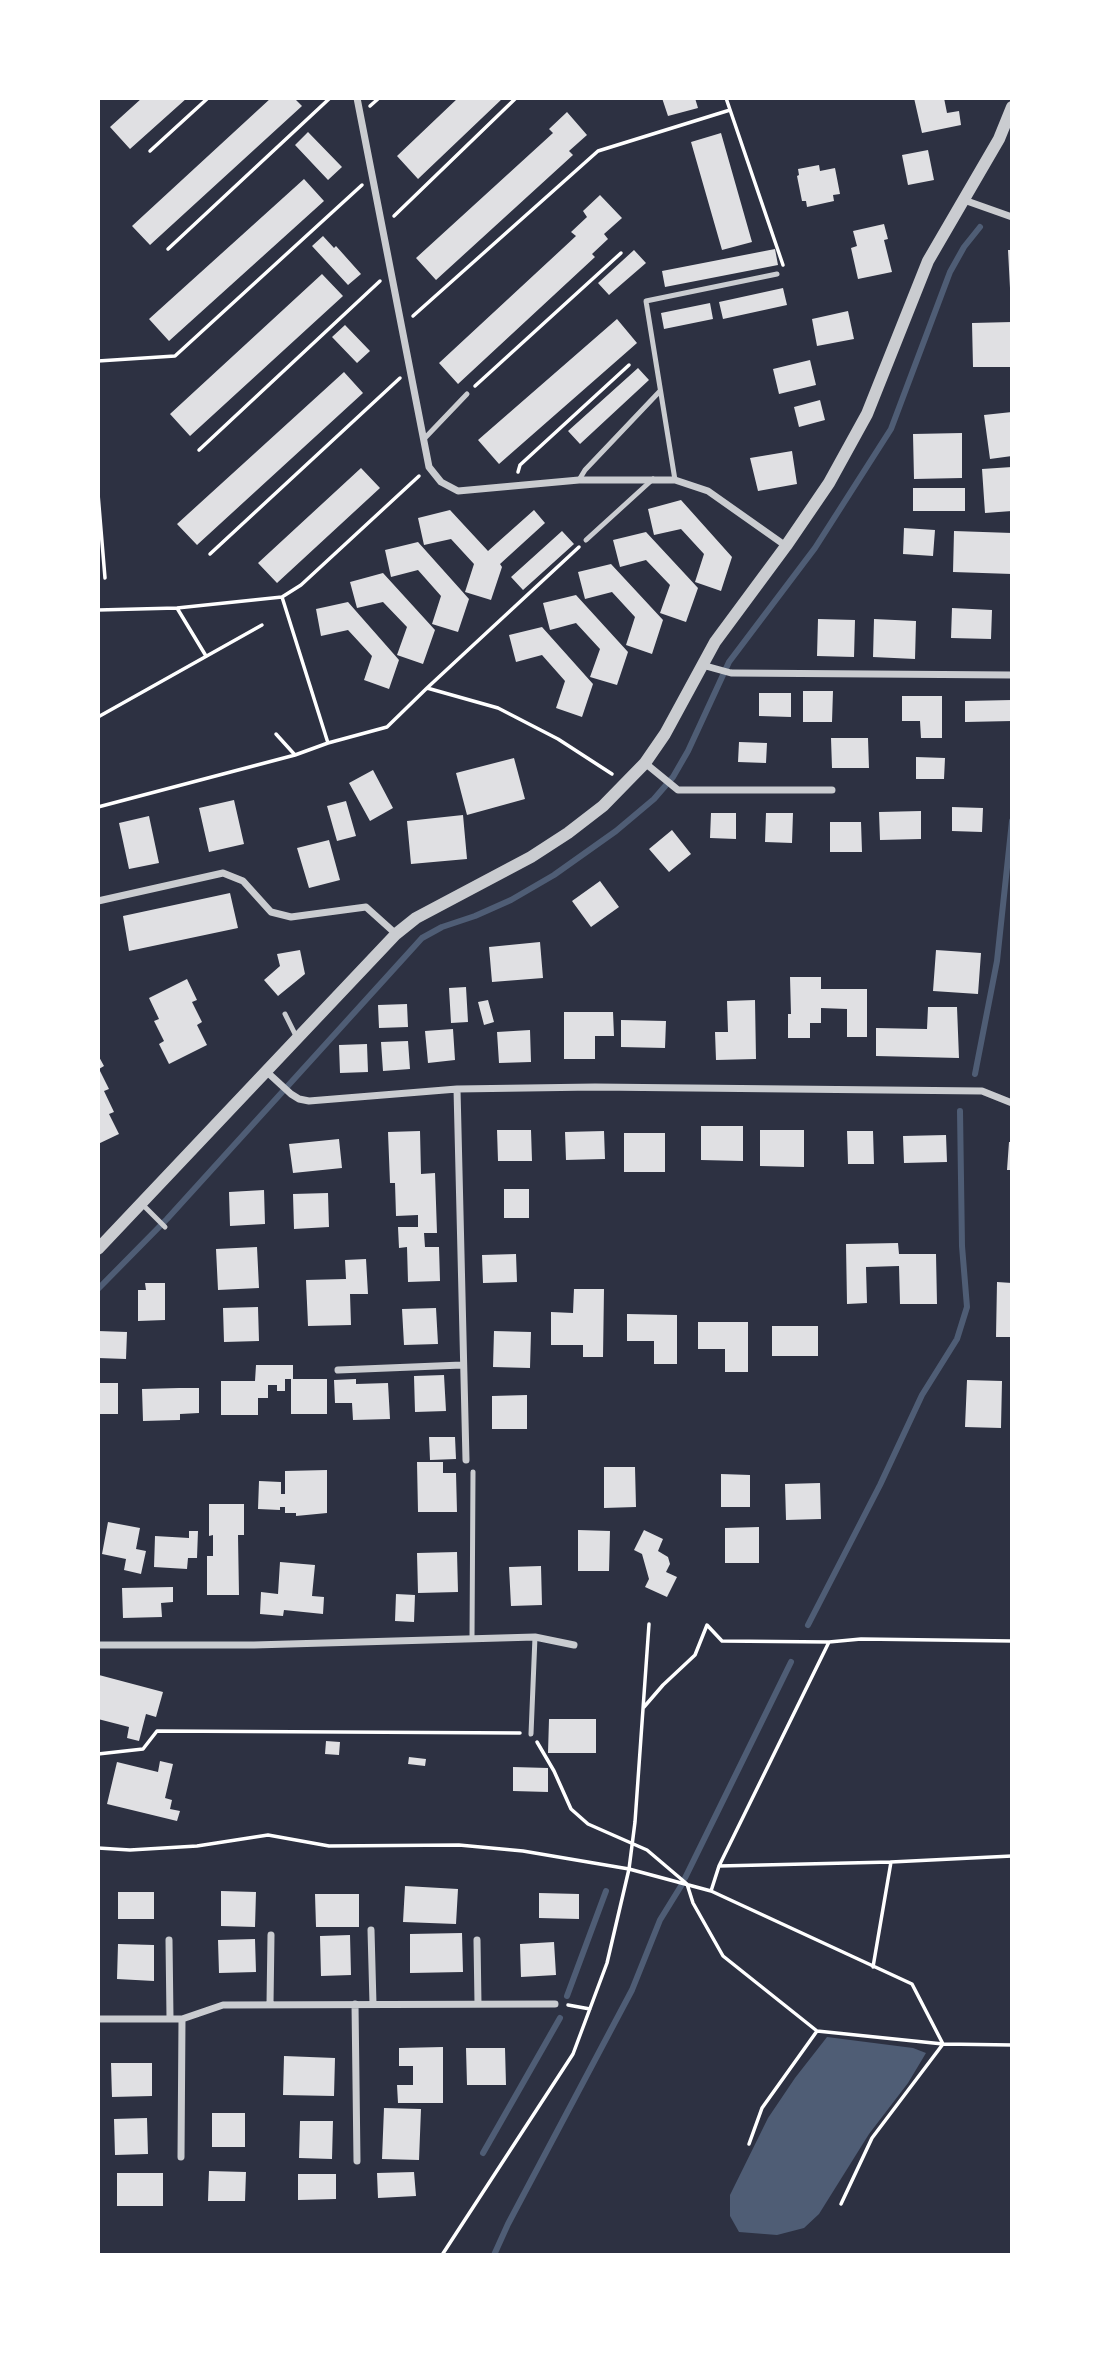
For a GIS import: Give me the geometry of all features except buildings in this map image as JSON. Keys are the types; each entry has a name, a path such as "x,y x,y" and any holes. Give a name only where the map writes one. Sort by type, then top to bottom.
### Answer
{"street":[{"path":"357,98 429,467 441,482 458,491 579,480 675,480 708,491 786,546"},
{"path":"98,1249 396,934 416,918 531,857 559,839 603,806 645,763 665,734 715,642 829,483 867,414 928,261 999,139 1012,107"},
{"path":"964,201 1012,217"},
{"path":"702,665 731,673 1012,675"},
{"path":"645,763 678,790 832,790"},
{"path":"98,901 223,873 243,881 271,912 291,917 366,907 396,934"},
{"path":"267,1072 280,1086 299,1099 329,1101 457,1088 601,1087 982,1090 1012,1103"},
{"path":"457,1088 466,1460"},
{"path":"338,1370 462,1365"},
{"path":"98,1645 254,1645 535,1637 574,1645"},
{"path":"371,1930 373,2004"},
{"path":"270,2004 271,1935"},
{"path":"169,1940 170,2018"},
{"path":"477,1940 478,2004"},
{"path":"98,2019 182,2019 223,2004 555,2004"},
{"path":"355,2004 357,2161"},
{"path":"181,2157 182,2019"}],"lane":[{"path":"675,480 646,301 777,274"},
{"path":"579,480 585,470 660,391"},
{"path":"424,439 467,394"},
{"path":"586,540 653,479"},
{"path":"285,1014 298,1039"},
{"path":"141,1203 165,1227"},
{"path":"472,1638 473,1472"},
{"path":"531,1734 535,1637"}],"path":[{"path":"150,151 208,98"},
{"path":"168,249 330,98"},
{"path":"381,229 516,98"},
{"path":"726,98 784,268 777,274"},
{"path":"401,328 598,151 730,110"},
{"path":"98,361 175,356 372,176"},
{"path":"467,394 621,253"},
{"path":"200,450 390,273"},
{"path":"514,486 520,465 629,365"},
{"path":"210,554 410,369"},
{"path":"98,610 177,608 282,597 301,585 429,467"},
{"path":"98,494 105,578"},
{"path":"98,807 295,755 387,727 586,540"},
{"path":"282,597 328,743"},
{"path":"177,608 206,656"},
{"path":"98,718 262,625"},
{"path":"427,688 498,708 558,738 626,784"},
{"path":"276,734 295,755"},
{"path":"442,2255 573,2054 607,1963 629,1869 645,1707 649,1624"},
{"path":"645,1707 663,1685 695,1655 707,1625 722,1641 1012,1641"},
{"path":"711,1891 719,1866 829,1642"},
{"path":"98,1754 143,1749 157,1731 531,1734 555,1771 571,1809 588,1824 648,1850 687,1884 693,1903 723,1956 817,2031 943,2043 1012,2045"},
{"path":"98,1848 130,1850 197,1846 268,1835 329,1846 459,1845 523,1851 629,1869 711,1891 912,1984 943,2043"},
{"path":"719,1866 1012,1856"},
{"path":"873,1966 891,1862"},
{"path":"555,2004 590,2008"},
{"path":"749,2144 762,2108 817,2031"},
{"path":"841,2204 872,2138 943,2043"}],"water":[{"path":"827,2037 913,2048 926,2053 908,2083 869,2134 819,2214 804,2228 777,2235 739,2232 730,2216 730,2195 768,2118"}],"waterway":[{"path":"98,1289 167,1219 422,938 442,927 511,900 554,875 616,831 654,799 673,777 688,751 729,662 815,548 891,429 950,272 964,247 980,227"},
{"path":"975,1074 997,961 1012,821"},
{"path":"808,1625 880,1485 922,1395 957,1339 967,1307 962,1246 960,1111"},
{"path":"685,1878 791,1662"},
{"path":"494,2255 632,1990 660,1920 681,1886"},
{"path":"567,1996 606,1891"},
{"path":"483,2153 560,2018"}]}
